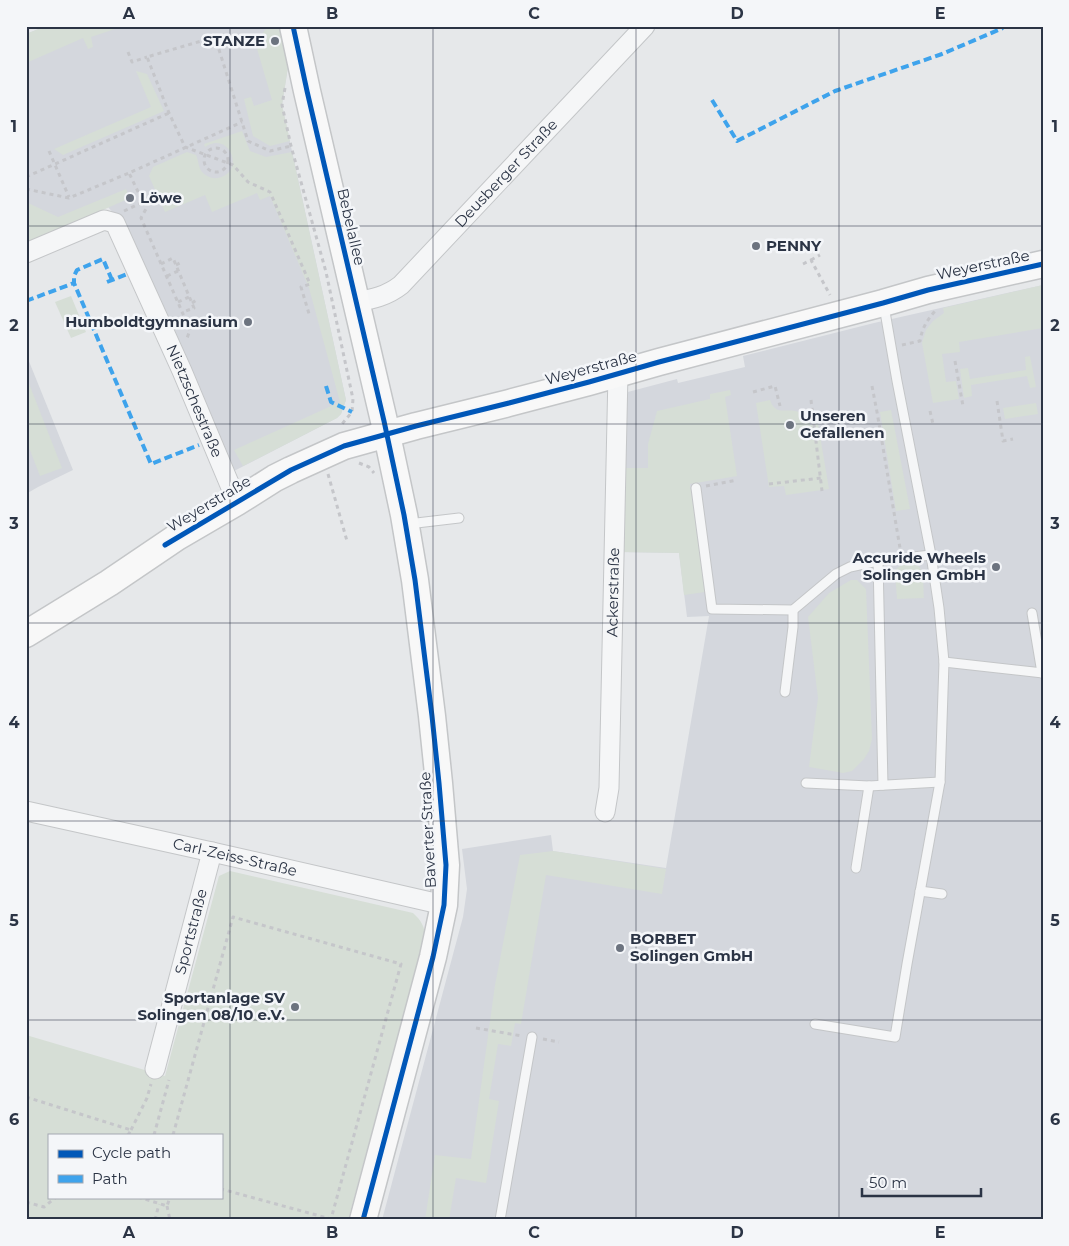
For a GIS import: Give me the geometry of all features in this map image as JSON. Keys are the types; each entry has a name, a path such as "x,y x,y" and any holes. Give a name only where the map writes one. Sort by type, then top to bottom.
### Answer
{"main road":[{"name":"Bebelallee","path":"294,26 307,91 387,434"},
{"name":"Weyerstraße","path":"26,634 109,583 177,537 283,474 344,446 618,373 658,359 928,290 1043,264"},
{"name":"Baverter Straße","path":"363,1220 433,957 444,905 446,865 439,783 415,580 387,434"}],"street":[{"name":"Deusberger Straße","path":"356,302 382,296 392,292 401,285 645,26"},
{"path":"26,253 104,220 112,221"},
{"name":"Nietzschestraße","path":"112,221 118,227 212,440 237,502"},
{"name":"Ackerstraße","path":"605,812 609,788 618,373"},
{"name":"Carl-Zeiss-Straße","path":"26,811 444,905"},
{"name":"Sportstraße","path":"155,1069 212,852"}],"lane":[{"path":"815,1024 896,1037 940,782 944,662 939,608 931,555 883,303"},
{"path":"696,488 712,609 793,610 836,574 850,567 878,561 931,555"},
{"path":"405,524 459,518"},
{"path":"878,561 883,785"},
{"path":"785,692 794,627 793,610"},
{"path":"944,662 1042,673 1032,613"},
{"path":"806,783 869,786 940,782"},
{"path":"856,868 869,786"},
{"path":"920,891 942,894"},
{"path":"500,1220 532,1037"}],"path":[{"path":"128,52 132,62 214,35 248,141 270,151 291,146 326,272 353,399 352,412 345,422"},
{"path":"147,57 184,147 233,166 248,182 270,192 310,284 302,287 310,317"},
{"path":"26,177 169,112"},
{"path":"26,189 69,198 242,122"},
{"path":"218,148 225,152 228,164 223,170 216,173 212,172 204,164 204,155 209,149 218,148"},
{"path":"49,151 69,198"},
{"path":"129,173 146,209 141,218 190,330 185,342"},
{"path":"112,221 122,211 143,202"},
{"path":"803,264 820,255"},
{"path":"161,264 173,258 176,264 194,308 183,312"},
{"path":"810,260 833,300"},
{"path":"176,264 182,262"},
{"path":"167,276 178,271"},
{"path":"178,302 189,297"},
{"path":"192,302 198,299"},
{"path":"902,345 920,341 921,331 940,306"},
{"path":"955,361 963,406"},
{"path":"753,392 775,386 780,406"},
{"path":"872,386 897,532"},
{"path":"811,400 822,491"},
{"path":"997,401 1003,441 1013,439"},
{"path":"930,411 933,424"},
{"path":"353,462 369,467 374,473"},
{"path":"327,469 347,541"},
{"path":"769,484 821,478"},
{"path":"696,488 737,480"},
{"path":"173,1134 233,917 402,964 331,1219 222,1189"},
{"path":"476,1028 559,1042"},
{"path":"129,1134 147,1098 155,1069"},
{"path":"26,1097 131,1130"},
{"path":"26,1202 44,1207 55,1198"},
{"path":"141,1198 168,1206"},
{"path":"170,1198 168,1206 170,1220"},
{"path":"155,1220 159,1204"}],"shaded area":[{"name":"Humboldtgymnasium","path":"46,26 280,26 288,67 282,105 346,400 341,414 337,418 234,471 123,224 108,207 26,244 26,34"},
{"path":"46,26 124,26 91,37 93,47 88,49 83,38 26,63 26,34"},
{"path":"268,26 280,26 288,67 282,105 290,141 270,146 253,136 244,99 251,97 254,106 272,100 253,35 257,34 258,36 262,34"},
{"path":"136,71 147,74 164,111 63,155 54,149 151,107"},
{"path":"242,131 250,151 266,157 292,152 346,400 341,414 337,418 243,466 234,450 340,402 309,288 270,196 260,200 257,193 212,212 205,195 165,212 149,176 153,167 187,152 196,155 200,169 206,176 218,178 227,175 233,162 227,148 222,144 214,143 205,147 204,144"},
{"path":"126,189 130,198 26,244 26,202 58,217"},
{"path":"1043,285 1043,1220 382,1220 463,917 467,889 462,849 551,835 553,851 666,868 709,616 687,617 679,553 621,552 624,393 677,379 678,383 745,367 743,356 874,323"},
{"path":"1043,285 1043,328 959,342 960,352 942,354 946,382 956,381 959,399 933,403 922,343 926,330 933,321 944,313 943,308"},
{"path":"71,296 86,332 71,338 55,302"},
{"path":"26,354 73,470 26,494"},
{"path":"1030,356 1036,387 1030,388 1027,376 971,385 972,396 964,398 960,369 968,368 970,379 1026,370 1025,357"},
{"path":"26,376 62,468 40,476 26,440"},
{"path":"730,390 731,395 725,397 737,476 690,484 705,592 684,595 679,553 621,552 623,468 648,468 648,444 657,411 710,399 710,394"},
{"path":"770,400 772,405 778,410 800,413 809,420 810,425 818,424 829,489 786,495 784,486 769,487 756,403"},
{"path":"1036,403 1038,414 1005,419 1003,408"},
{"path":"891,410 910,509 896,511 880,412"},
{"path":"902,565 914,565 920,568 923,576 924,598 897,599 895,573 897,568"},
{"path":"851,580 857,580 866,589 872,739 869,751 864,759 852,771 843,773 809,767 818,698 808,617 829,593"},
{"path":"553,851 666,869 662,894 546,875 521,1024 515,1023 511,1046 498,1044 489,1099 499,1101 486,1183 456,1178 449,1220 425,1220 435,1155 471,1159 495,985 520,855"},
{"name":"Sportanlage SV Solingen 08/10 e.V.","path":"230,871 413,913 420,921 425,937 348,1220 26,1220 26,1035 165,1076 219,876"}],"marked path":[{"path":"712,100 737,141 835,91 942,54 1003,28"},
{"path":"112,280 103,259 77,270 74,276 74,283 151,464 199,445"},
{"path":"107,282 127,274"},
{"path":"26,301 74,283"},
{"path":"326,386 331,402 352,412"}],"cycle path":[{"path":"293,26 404,515 415,580 432,716 446,865 444,905 433,957 363,1220"},
{"path":"165,545 291,470 344,446 928,290 1043,264"}],"place":[{"name":"STANZE","path":"275,41"},
{"name":"Löwe","path":"130,198"},
{"name":"PENNY","path":"756,246"},
{"name":"Humboldtgymnasium","path":"248,322"},
{"name":"Unseren Gefallenen","path":"790,425"},
{"name":"Accuride Wheels Solingen GmbH","path":"996,567"},
{"name":"BORBET Solingen GmbH","path":"620,948"},
{"name":"Sportanlage SV Solingen 08/10 e.V.","path":"295,1007"}]}
